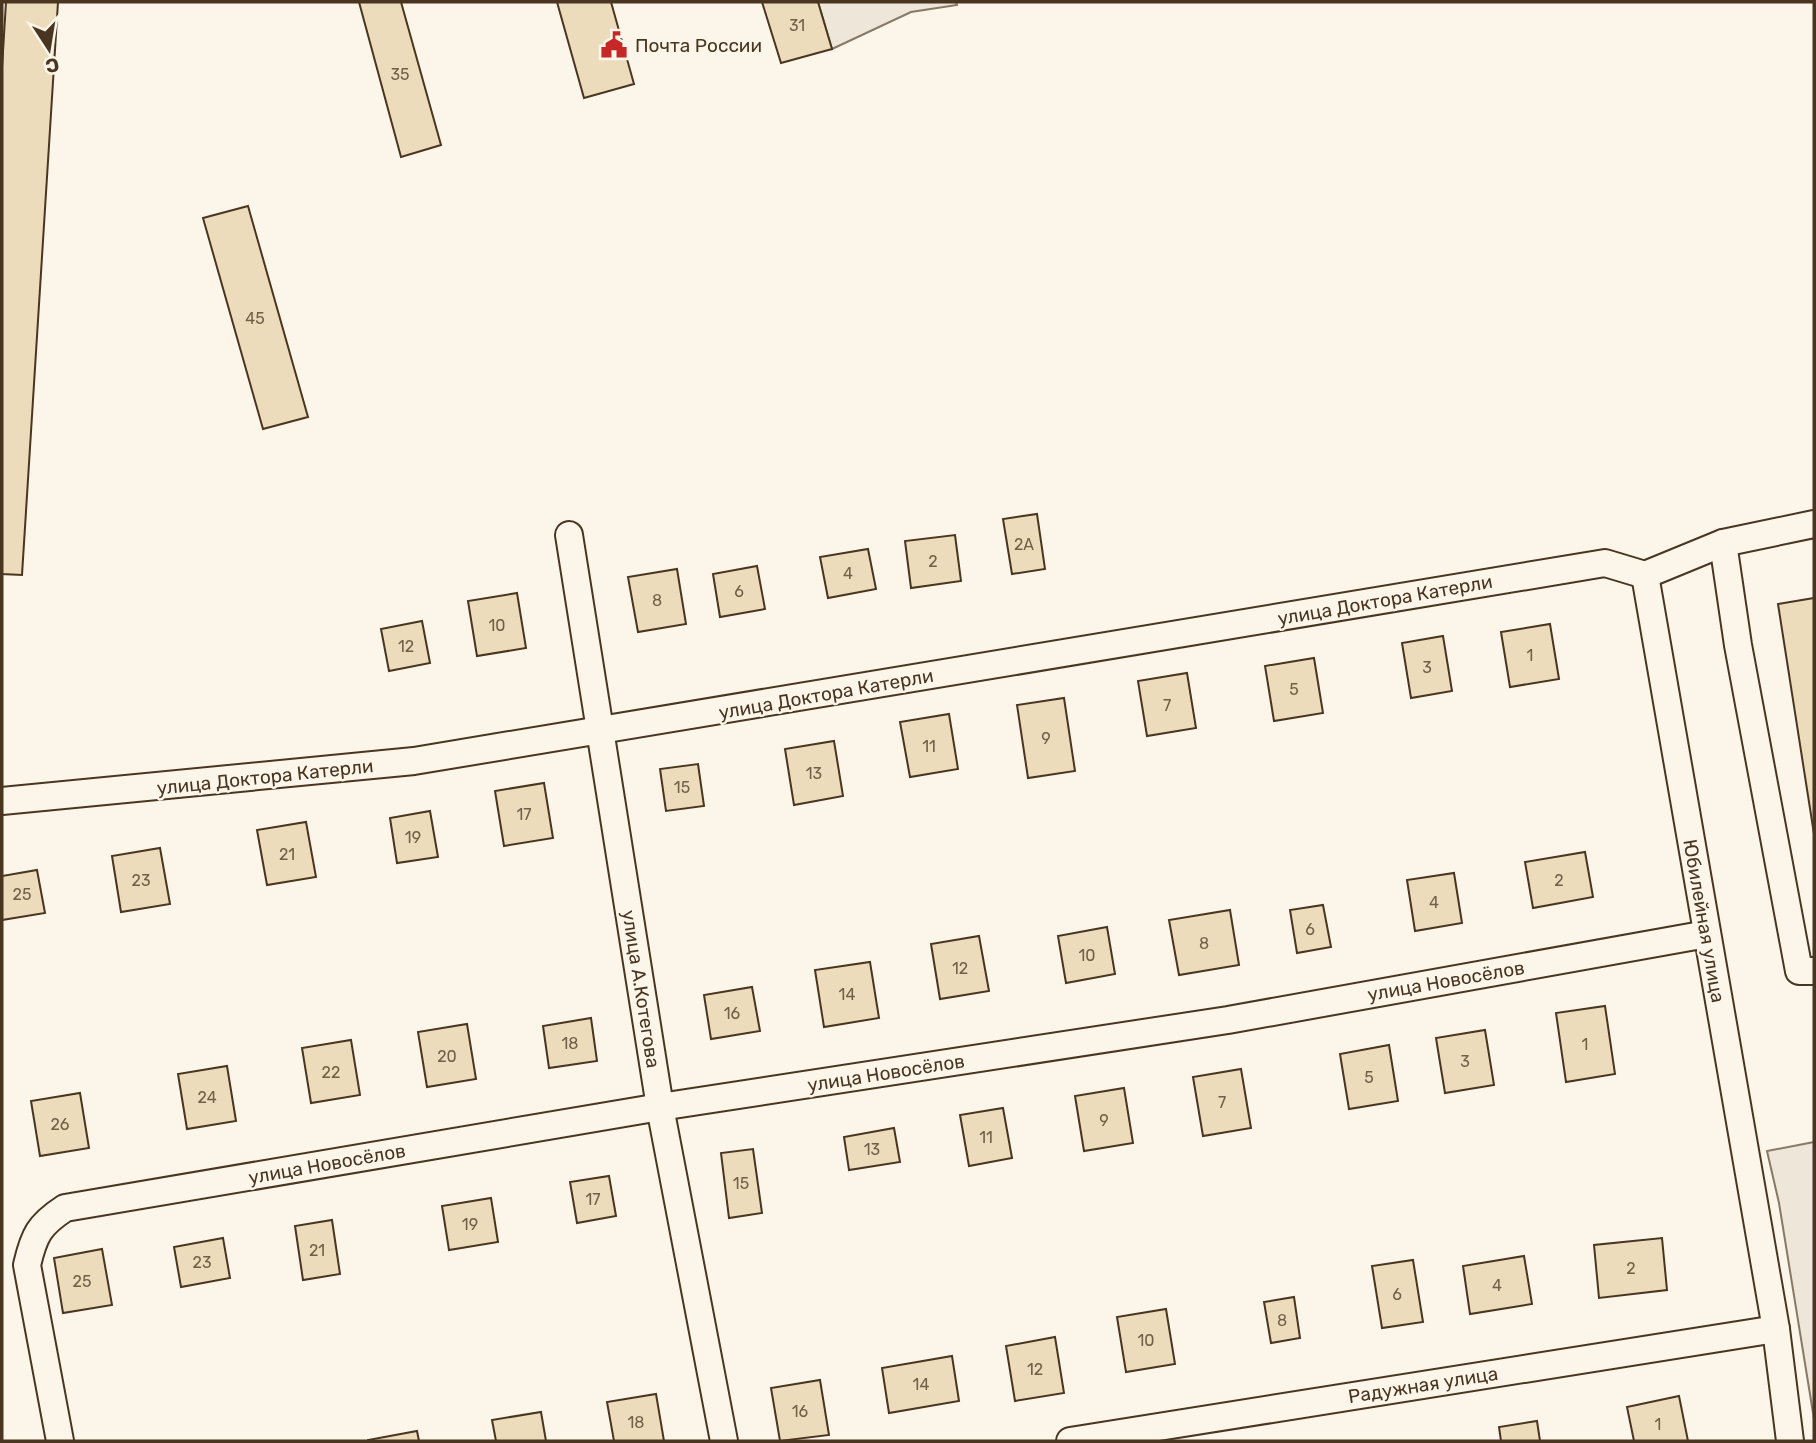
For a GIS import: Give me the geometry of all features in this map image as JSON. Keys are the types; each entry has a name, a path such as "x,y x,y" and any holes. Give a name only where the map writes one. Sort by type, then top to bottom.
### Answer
{"street":[{"path":"1645,575 1723,543 1814,524"},
{"name":"улица А.Котегова","path":"569,536 660,1107 724,1441"},
{"path":"1723,543 1738,645 1794,948 1799,971 1814,971"},
{"name":"улица Доктора Катерли","path":"2,802 414,761 1605,563 1645,575"},
{"name":"Юбилейная улица","path":"1645,575 1776,1329 1790,1441"},
{"name":"улица Новосёлов","path":"60,1441 27,1265 32,1245 43,1222 65,1208 660,1107 1228,1020 1707,934"},
{"name":"Радужная улица","path":"1070,1441 1776,1329"}],"shaded area":[{"path":"818,2 956,2 957,5 911,12 832,49"},
{"path":"1814,1142 1814,1419 1779,1203 1767,1151"}],"building":[{"path":"6,2 58,2 22,575 2,574 2,68"},
{"path":"359,2 401,2 441,145 401,157"},
{"path":"557,2 611,2 634,84 584,98"},
{"path":"762,2 818,2 832,49 781,63"},
{"path":"248,206 308,417 263,429 203,218"},
{"path":"1037,514 1045,569 1012,574 1003,519"},
{"path":"955,535 961,581 911,588 905,541"},
{"path":"868,549 876,589 828,598 820,557"},
{"path":"757,566 765,609 720,617 713,574"},
{"path":"677,569 686,624 638,632 628,577"},
{"path":"517,593 526,648 477,656 468,601"},
{"path":"1814,598 1814,834 1778,604"},
{"path":"422,621 430,663 389,671 381,629"},
{"path":"1550,624 1559,679 1510,687 1501,632"},
{"path":"1443,636 1452,691 1411,698 1402,643"},
{"path":"1314,658 1323,713 1274,721 1265,666"},
{"path":"1187,673 1196,728 1147,736 1138,681"},
{"path":"1064,698 1075,771 1028,778 1017,705"},
{"path":"949,714 958,769 910,777 900,722"},
{"path":"834,741 843,796 794,805 785,749"},
{"path":"698,764 704,806 666,811 660,769"},
{"path":"544,783 553,838 504,846 495,791"},
{"path":"430,811 438,857 397,863 390,818"},
{"path":"306,822 316,877 267,885 257,830"},
{"path":"160,848 170,904 121,912 112,856"},
{"path":"1585,852 1593,897 1533,908 1525,862"},
{"path":"37,870 45,913 2,920 2,876"},
{"path":"1454,873 1462,923 1415,931 1407,880"},
{"path":"1323,905 1331,947 1297,953 1290,910"},
{"path":"1230,910 1239,965 1179,975 1169,920"},
{"path":"1107,927 1115,974 1066,983 1058,936"},
{"path":"979,936 989,991 940,999 931,944"},
{"path":"870,962 879,1018 824,1027 815,970"},
{"path":"752,987 760,1031 711,1039 704,995"},
{"path":"1605,1006 1615,1074 1566,1082 1556,1013"},
{"path":"591,1018 597,1061 549,1068 543,1026"},
{"path":"467,1024 476,1079 427,1087 418,1032"},
{"path":"1485,1030 1494,1085 1445,1093 1436,1038"},
{"path":"351,1040 360,1095 311,1103 302,1048"},
{"path":"1389,1045 1398,1101 1349,1109 1340,1054"},
{"path":"227,1066 236,1121 187,1129 178,1074"},
{"path":"1241,1069 1251,1128 1203,1136 1193,1077"},
{"path":"1124,1088 1133,1143 1084,1151 1075,1096"},
{"path":"80,1093 89,1148 40,1156 31,1101"},
{"path":"1003,1108 1012,1158 969,1166 960,1115"},
{"path":"894,1128 900,1162 849,1170 844,1137"},
{"path":"753,1149 762,1213 729,1218 721,1153"},
{"path":"609,1176 616,1216 577,1223 570,1182"},
{"path":"491,1198 498,1242 449,1250 442,1206"},
{"path":"332,1220 340,1274 303,1280 295,1226"},
{"path":"223,1238 230,1278 181,1287 174,1247"},
{"path":"1662,1238 1667,1290 1599,1298 1594,1245"},
{"path":"102,1249 112,1305 63,1313 54,1258"},
{"path":"1524,1256 1532,1304 1470,1314 1463,1266"},
{"path":"1413,1260 1423,1322 1382,1328 1372,1266"},
{"path":"1294,1297 1300,1338 1271,1343 1264,1302"},
{"path":"1166,1309 1175,1364 1126,1372 1117,1317"},
{"path":"1055,1337 1064,1393 1015,1401 1006,1346"},
{"path":"952,1356 959,1401 889,1413 882,1368"},
{"path":"820,1380 829,1435 780,1441 771,1388"},
{"path":"656,1394 664,1441 614,1441 607,1402"},
{"path":"1679,1396 1688,1441 1634,1441 1627,1407"},
{"path":"541,1412 546,1441 496,1441 492,1420"},
{"path":"1537,1421 1540,1441 1501,1441 1499,1427"},
{"path":"417,1431 419,1441 368,1441 368,1440"}],"place":[{"name":"Почта России","path":"614,45"}]}
